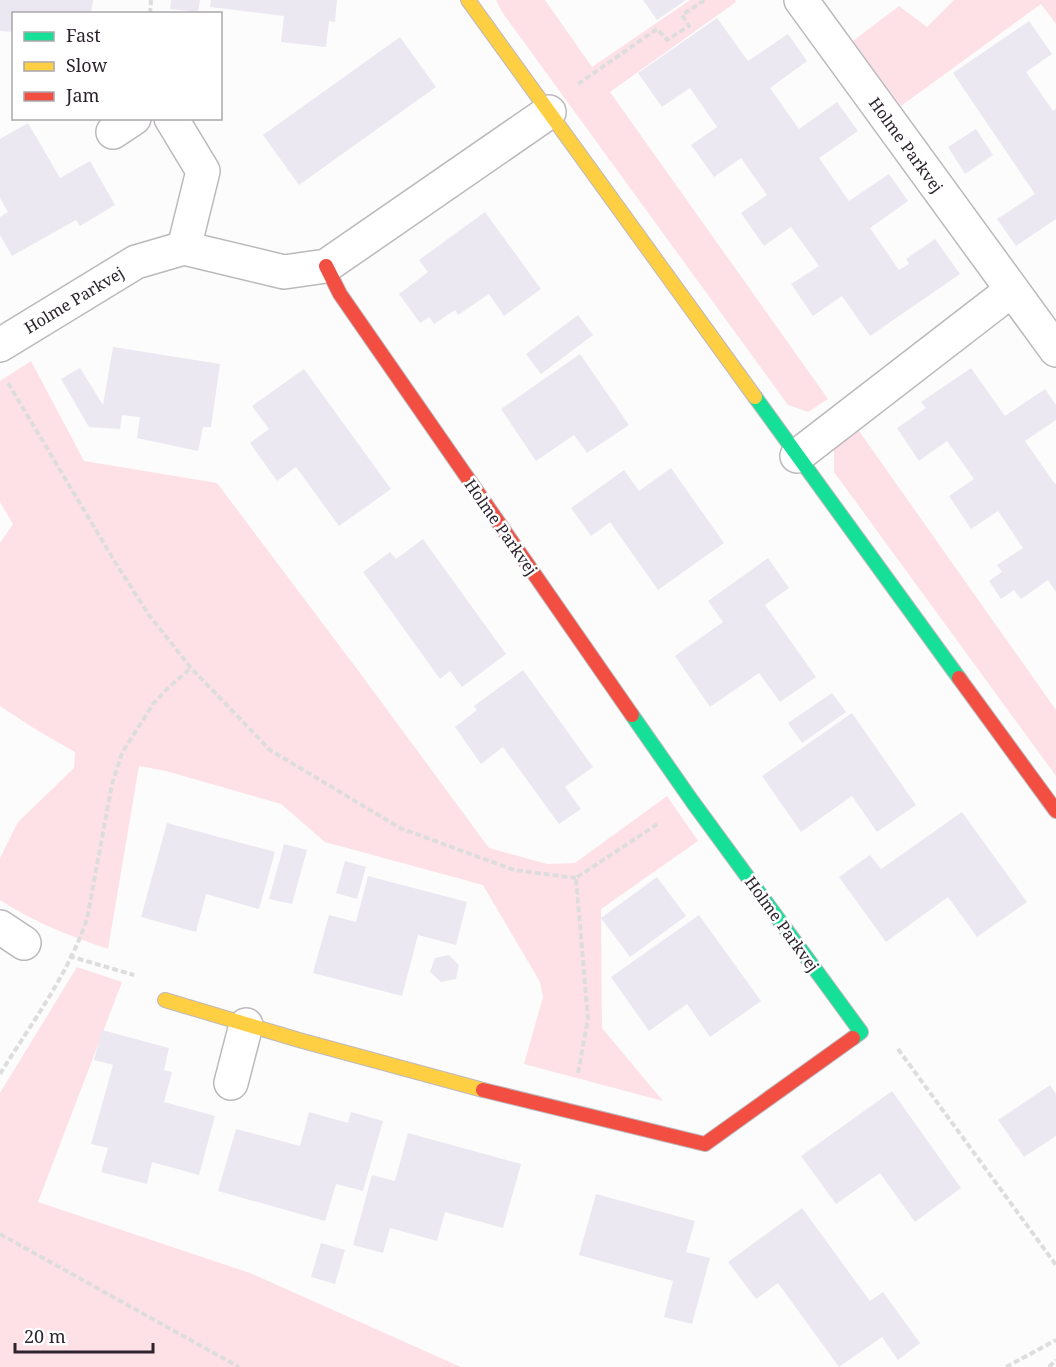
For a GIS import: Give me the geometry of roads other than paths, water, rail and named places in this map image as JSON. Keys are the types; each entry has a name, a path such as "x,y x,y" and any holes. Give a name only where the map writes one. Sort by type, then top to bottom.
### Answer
{"street":[{"path":"468,0 1056,811"},
{"name":"Holme Parkvej","path":"801,0 1056,350"},
{"name":"Holme Parkvej","path":"0,345 136,262 184,248 284,272 326,266 547,110"},
{"path":"172,120 203,171 184,248"},
{"name":"Holme Parkvej","path":"246,1025 570,1113 705,1144 861,1032 692,801 340,294 326,266"},
{"path":"797,456 1012,291"},
{"path":"165,1000 246,1025 231,1083"}]}
